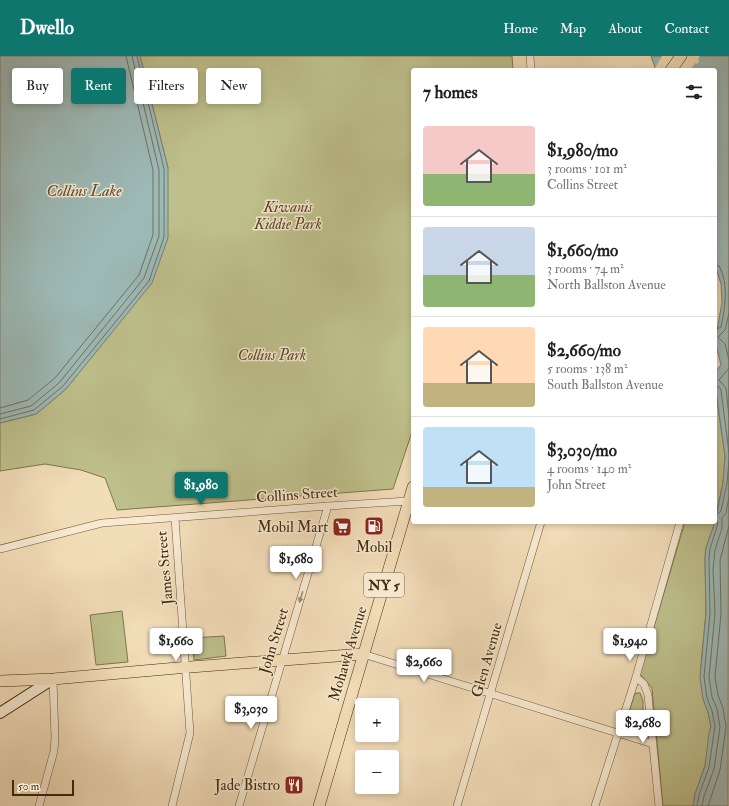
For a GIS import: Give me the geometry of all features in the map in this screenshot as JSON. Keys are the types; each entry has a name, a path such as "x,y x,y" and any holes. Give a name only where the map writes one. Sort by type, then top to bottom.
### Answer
{"main road":[{"path":"672,68 681,56"},
{"name":"Mohawk Avenue","path":"318,806 411,493"},
{"path":"0,682 364,654"}],"street":[{"path":"530,56 531,68"},
{"name":"Collins Street","path":"0,549 102,523 408,501"},
{"name":"John Street","path":"239,806 328,506"},
{"name":"James Street","path":"172,806 190,733 174,518"},
{"name":"Glen Avenue","path":"458,806 540,524"},
{"path":"595,806 617,732 636,677 679,524"},
{"path":"364,654 653,744"},
{"path":"636,677 644,684 648,695 659,806"},
{"path":"0,713 53,679"},
{"path":"39,806 54,752 53,679"}],"green space":[{"name":"Collins Park","path":"140,56 512,56 513,68 411,68 411,435 393,489 117,510 105,478 81,470 45,464 0,471 0,423 36,414 66,389 110,333 168,168 152,104 198,104 198,68 143,68"},
{"path":"717,398 725,456 723,483 717,511"},
{"path":"684,524 714,524 706,548 705,558 706,613 701,665 703,699 708,712 711,727 705,766 695,794 693,806 663,806 652,688 640,674"},
{"path":"122,611 128,662 96,665 90,615"},
{"path":"224,636 226,656 194,660 192,638"},
{"path":"636,693 640,693 643,701 643,733 624,728"}],"water":[{"name":"Collins Lake","path":"0,56 140,56 143,68 134,68 134,104 152,104 168,168 168,238 152,283 66,389 36,414 0,423"},
{"path":"651,56 729,56 728,806 693,806 695,794 705,766 711,726 703,699 700,678 706,613 705,558 706,548 714,524 717,524 717,512 723,483 725,456 717,398 717,370 721,365 717,349 717,330 722,302 721,284 717,271 717,68 655,68"}],"pier":[{"path":"662,56 700,56 697,64 695,63 691,68 655,68"}],"place":[{"name":"Mobil","path":"374,526"},
{"name":"Mobil Mart","path":"342,527"},
{"name":"Jade Bistro","path":"294,785"}],"park label":[{"name":"Kiwanis Kiddie Park","path":"288,216"}]}
